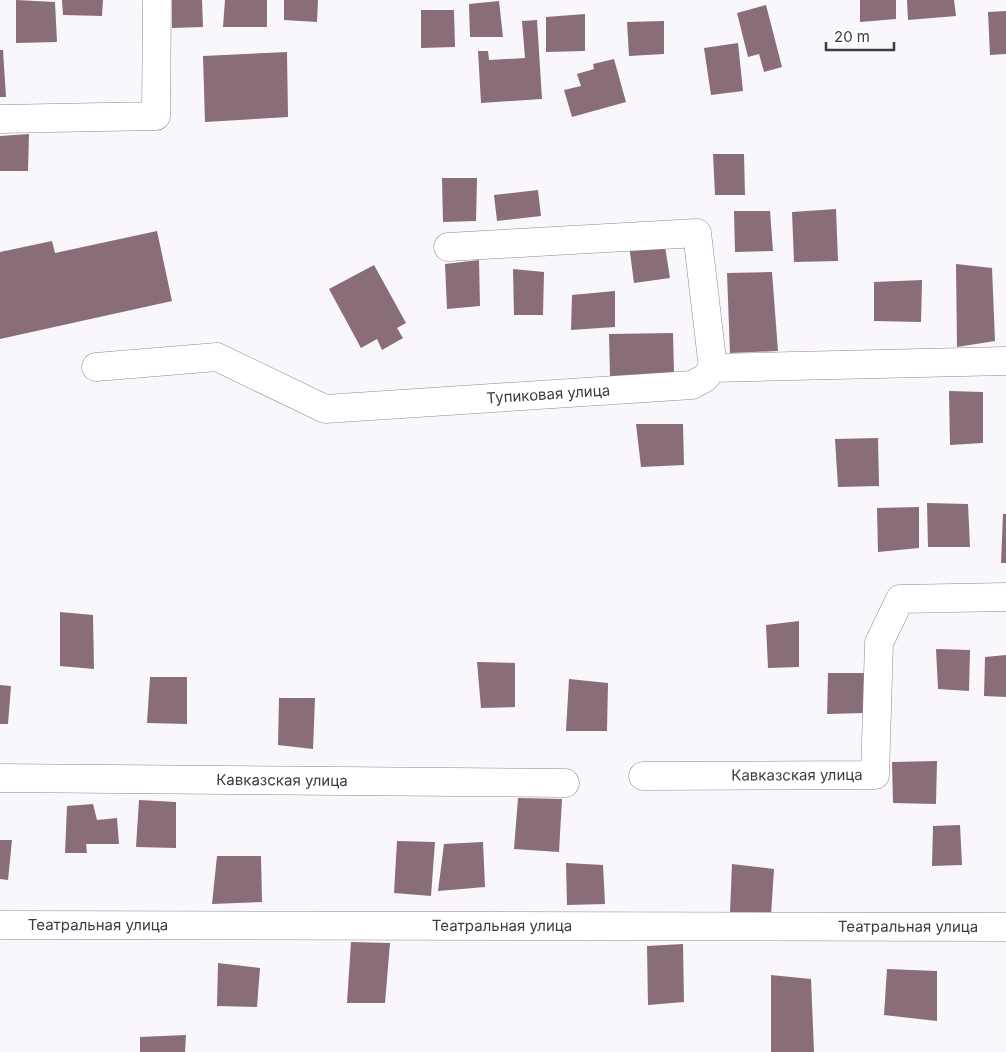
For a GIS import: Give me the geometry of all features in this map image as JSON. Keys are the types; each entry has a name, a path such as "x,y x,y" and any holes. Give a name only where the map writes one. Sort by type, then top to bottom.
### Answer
{"street":[{"path":"0,119 156,116 157,0"},
{"path":"448,247 697,232 713,368 1006,361"},
{"name":"Тупиковая улица","path":"96,367 217,357 325,409 692,385 705,378 713,368"},
{"name":"Кавказская улица","path":"644,776 875,775 879,642 900,599 1006,597"},
{"name":"Кавказская улица","path":"0,778 565,783"},
{"name":"Театральная улица","path":"0,925 1006,927"}],"building":[{"path":"16,0 55,2 57,42 16,43"},
{"path":"62,0 103,0 102,16 63,15"},
{"path":"172,0 202,0 203,27 172,28"},
{"path":"225,0 267,0 267,27 223,27"},
{"path":"284,0 318,0 317,22 284,20"},
{"path":"860,0 896,0 896,19 860,22"},
{"path":"907,0 954,0 956,16 908,20"},
{"path":"499,1 503,37 470,37 469,4"},
{"path":"766,5 782,67 764,72 759,54 748,57 737,13"},
{"path":"421,10 454,10 455,47 421,48"},
{"path":"1006,11 1006,54 990,55 988,12"},
{"path":"585,14 585,51 546,52 546,17"},
{"path":"537,20 542,99 481,103 478,51 488,51 489,60 525,58 522,21"},
{"path":"664,21 664,54 629,56 627,22"},
{"path":"738,43 743,91 711,95 704,48"},
{"path":"0,50 3,50 6,97 0,97"},
{"path":"287,52 288,117 205,122 203,56"},
{"path":"614,59 626,102 572,117 564,90 581,86 577,74 594,69 593,64"},
{"path":"29,134 28,171 0,171 0,136"},
{"path":"713,154 744,154 745,195 715,195"},
{"path":"442,178 477,178 476,221 443,222"},
{"path":"538,190 541,216 497,221 494,195"},
{"path":"836,209 838,261 794,262 792,212"},
{"path":"734,211 770,211 773,251 735,252"},
{"path":"157,231 172,301 0,339 0,252 52,241 55,253"},
{"path":"664,240 670,278 634,283 629,245"},
{"path":"479,260 480,306 447,309 445,264"},
{"path":"956,264 992,268 995,341 957,347"},
{"path":"374,265 406,323 397,328 403,338 382,350 377,339 361,348 329,289"},
{"path":"513,269 544,272 543,315 514,315"},
{"path":"772,272 778,351 730,353 727,273"},
{"path":"922,280 921,322 874,321 874,282"},
{"path":"615,291 615,327 571,330 572,295"},
{"path":"673,333 674,375 610,376 609,334"},
{"path":"949,391 983,392 983,443 950,445"},
{"path":"636,424 683,424 684,465 641,467"},
{"path":"878,438 879,486 838,487 835,439"},
{"path":"927,503 968,504 970,547 928,547"},
{"path":"919,507 919,548 878,552 877,508"},
{"path":"1003,514 1006,514 1006,563 1001,563"},
{"path":"60,612 93,615 94,669 60,666"},
{"path":"799,621 799,667 768,668 766,625"},
{"path":"936,649 970,650 969,691 938,689"},
{"path":"1006,655 1006,697 984,696 985,657"},
{"path":"477,662 515,663 515,707 481,708"},
{"path":"828,673 868,673 865,713 827,714"},
{"path":"150,677 187,677 187,724 147,723"},
{"path":"569,679 608,683 607,731 566,731"},
{"path":"0,685 11,686 8,724 0,724"},
{"path":"279,698 315,698 313,749 278,745"},
{"path":"937,761 936,804 893,803 892,762"},
{"path":"518,798 562,799 559,852 514,849"},
{"path":"139,800 176,802 176,848 136,847"},
{"path":"93,804 97,820 117,818 119,844 86,844 87,853 65,853 67,806"},
{"path":"960,825 962,865 932,866 933,826"},
{"path":"0,840 12,840 8,880 0,879"},
{"path":"397,841 435,842 431,896 394,893"},
{"path":"483,842 485,887 438,891 444,844"},
{"path":"217,856 261,856 262,902 212,904"},
{"path":"566,863 603,865 605,904 567,905"},
{"path":"732,864 774,869 771,915 730,912"},
{"path":"351,942 390,943 385,1003 347,1003"},
{"path":"683,944 684,1002 648,1005 647,946"},
{"path":"218,963 260,968 257,1007 217,1006"},
{"path":"887,969 937,971 937,1021 884,1015"},
{"path":"771,975 811,979 814,1052 771,1052"},
{"path":"186,1035 185,1052 140,1052 140,1037"}]}
